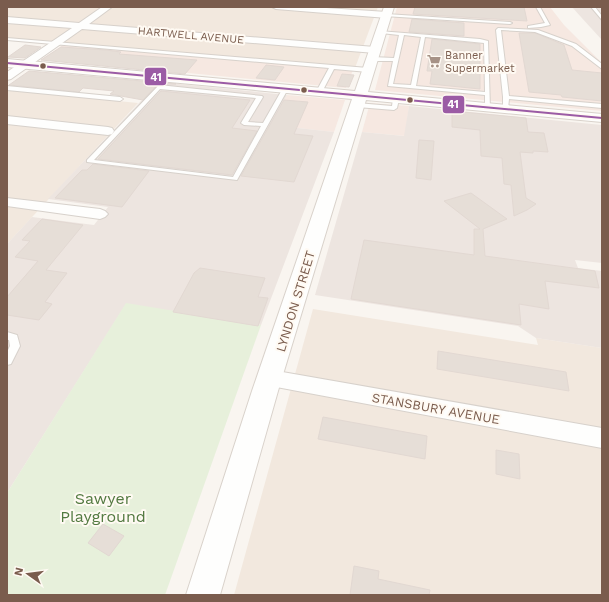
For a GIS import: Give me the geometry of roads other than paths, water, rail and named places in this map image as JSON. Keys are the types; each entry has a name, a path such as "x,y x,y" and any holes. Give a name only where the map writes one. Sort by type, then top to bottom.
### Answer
{"street":[{"path":"7,77 108,7"},
{"path":"276,7 387,12"},
{"name":"LYNDON STREET","path":"203,595 270,378 387,12"},
{"name":"HARTWELL AVENUE","path":"7,20 80,26 372,59"},
{"path":"7,63 319,92 358,100 396,99 421,95 488,101 602,118"},
{"path":"7,120 108,131"},
{"path":"7,202 100,214"},
{"name":"STANSBURY AVENUE","path":"270,378 602,438"}],"lane":[{"path":"387,12 523,26 541,26 548,24 538,7"},
{"path":"593,7 602,19"},
{"path":"602,67 574,45 536,31 498,30 505,103 602,106"},
{"path":"381,32 480,40 486,42 488,101"},
{"path":"402,34 390,85 413,88 421,95"},
{"path":"413,88 423,36"},
{"path":"7,39 332,66 372,59 396,60"},
{"path":"319,92 332,66"},
{"path":"265,125 244,123 260,97 159,87 89,161 235,180 285,89"},
{"path":"7,88 120,99"},
{"path":"7,336 14,338 15,346 7,361"}],"place":[{"name":"Banner Supermarket","path":"434,61"}],"park label":[{"name":"Sawyer Playground","path":"103,507"}]}
